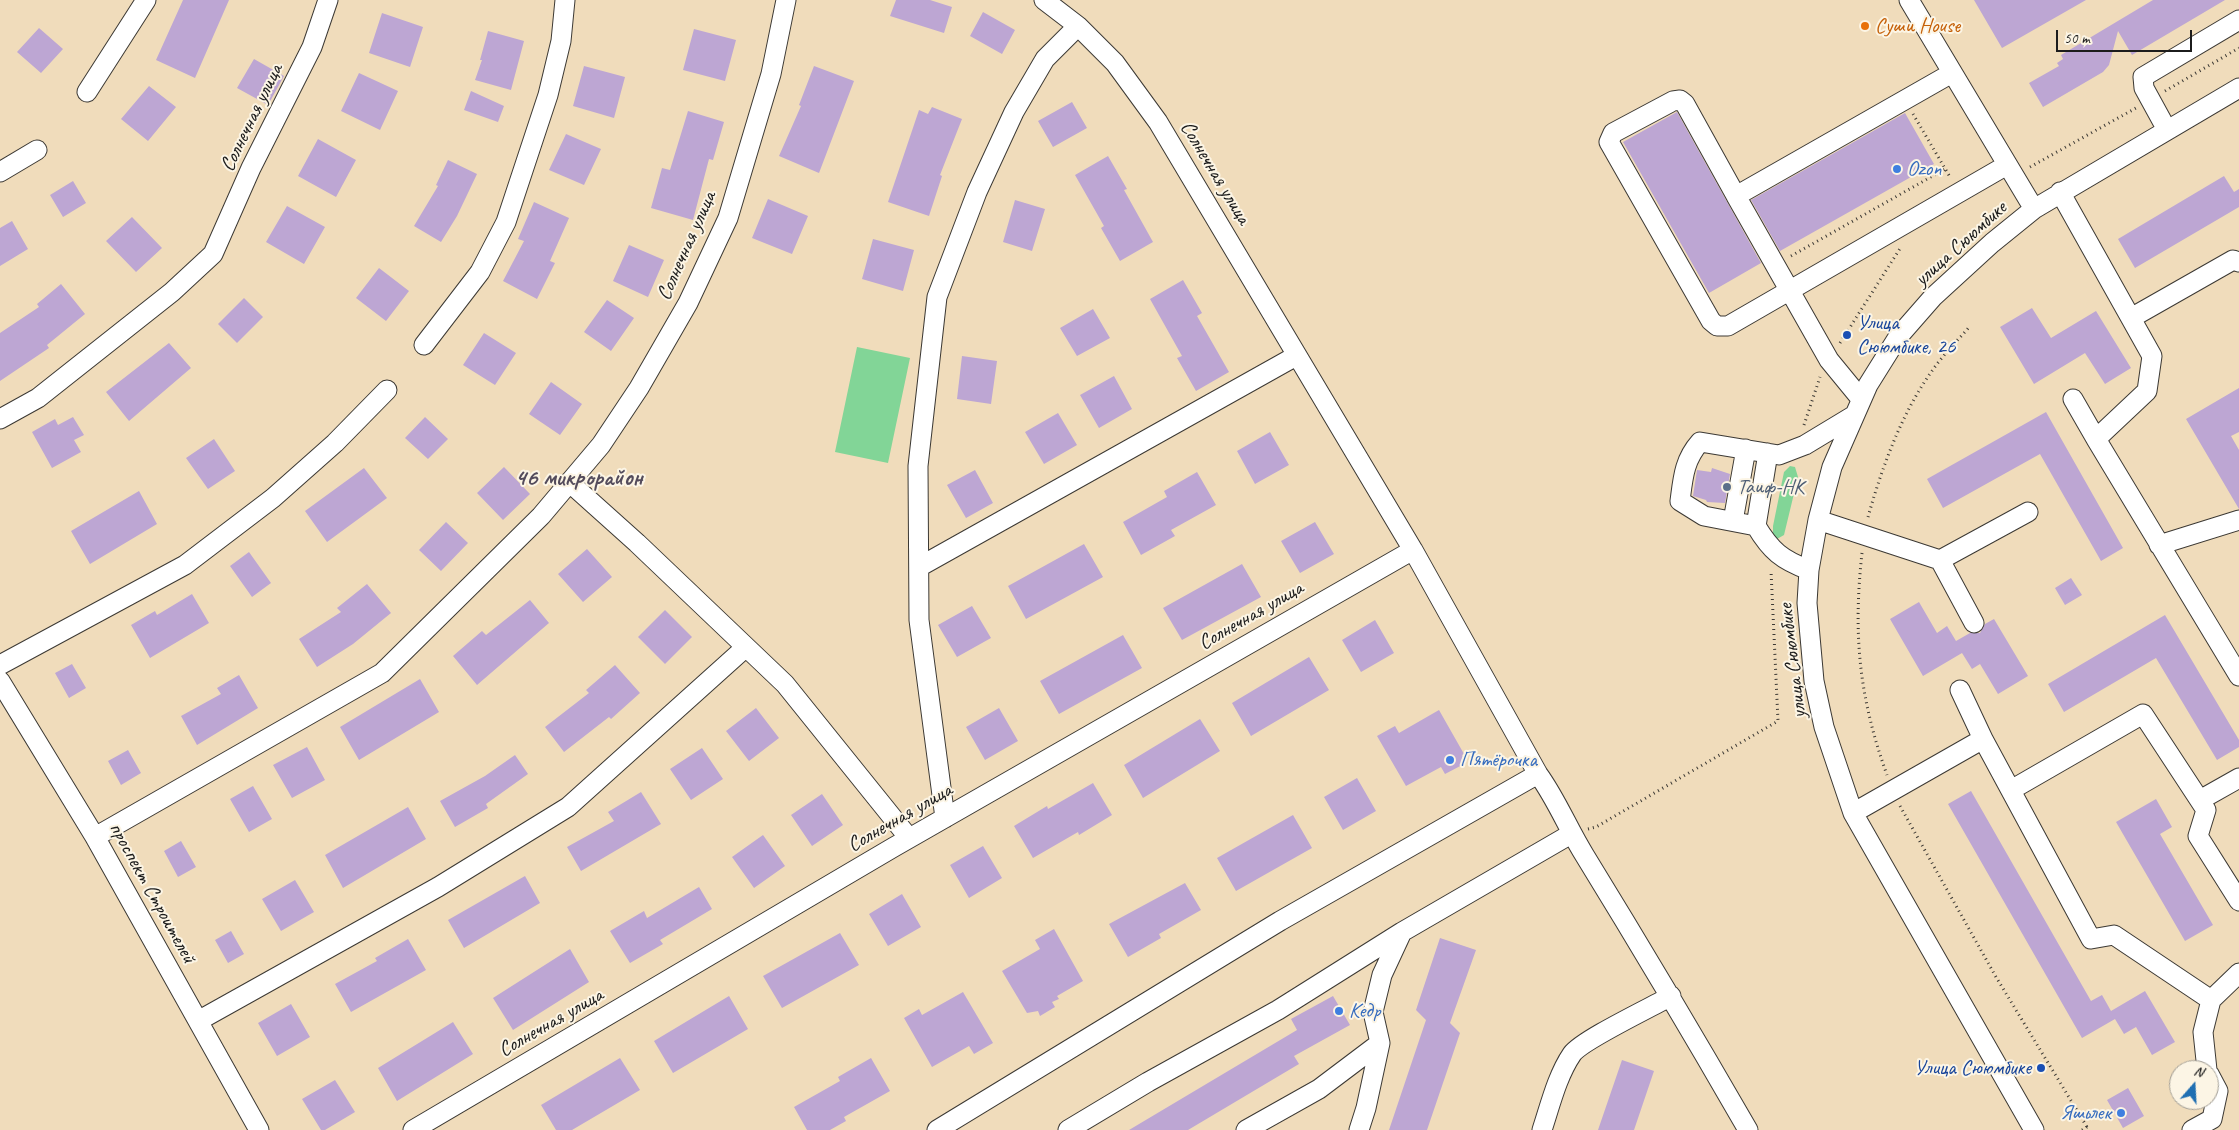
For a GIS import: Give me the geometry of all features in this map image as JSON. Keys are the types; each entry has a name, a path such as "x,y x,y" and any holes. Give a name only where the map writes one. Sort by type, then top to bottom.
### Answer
{"street":[{"path":"87,92 146,0"},
{"name":"Солнечная улица","path":"0,420 38,398 172,292 213,254 251,168 312,47 328,0"},
{"path":"424,345 480,272 506,222 548,95 561,40 564,0"},
{"name":"Солнечная улица","path":"95,837 382,674 541,516 601,445 639,388 688,303 728,218 771,74 786,0"},
{"name":"Солнечная улица","path":"1044,0 1078,26 1115,63 1158,122 1413,550 1538,774 1551,791 1571,834 1671,996 1748,1130"},
{"path":"1909,0 2034,210"},
{"path":"2167,130 2150,100 2142,81 2147,73 2239,20"},
{"path":"945,818 919,620 918,567 918,466 937,297 978,192 1014,112 1045,59 1078,26"},
{"path":"1736,196 1952,73"},
{"name":"улица Сююмбике","path":"2034,1130 1853,813 1824,728 1814,681 1807,603 1818,520 1832,467 1861,399 1881,361 1892,345 1933,297 1992,243 2060,192 2239,88"},
{"path":"1861,399 1829,360 1790,291 1775,265 1736,196 1685,104 1680,100 1673,101 1613,133 1609,142 1711,321 1717,326 1728,326 1790,291 1960,193 2010,171"},
{"path":"0,172 36,150"},
{"path":"2060,192 2152,356 2147,391 2096,439"},
{"path":"2131,318 2233,260 2239,262"},
{"path":"918,567 1296,356"},
{"path":"0,664 186,565 273,498 335,443 387,390"},
{"path":"2073,399 2239,676"},
{"path":"1756,526 1704,516 1680,501 1683,472 1690,453 1700,442 1773,454 1796,448 1853,416"},
{"path":"1733,522 1746,449"},
{"path":"1773,454 1756,526 1769,547 1788,563 1810,570"},
{"path":"569,482 638,543 784,684 909,838"},
{"path":"1940,560 2028,512"},
{"path":"1818,520 1940,560 1974,624"},
{"path":"2159,545 2239,520"},
{"name":"Солнечная улица","path":"413,1130 909,838 1413,550"},
{"path":"198,1021 438,887 568,807 746,647"},
{"name":"проспект Строителей","path":"0,681 95,837 259,1130"},
{"path":"1960,690 1983,739 2091,939 2114,936 2211,1000"},
{"path":"2011,790 2143,714 2206,810 2198,836 2239,901"},
{"path":"1853,813 1983,739"},
{"path":"937,1130 1280,921 1538,774"},
{"path":"2200,800 2239,778"},
{"path":"1074,1129 1148,1082 1278,1010 1402,932 1571,834"},
{"path":"1359,1130 1366,1108 1380,1043 1373,1012 1382,976 1402,932"},
{"path":"2206,1060 2203,1032 2211,1000 2239,973"},
{"path":"1542,1130 1555,1090 1572,1053 1602,1033 1671,996"},
{"path":"1246,1130 1319,1089 1380,1043"},
{"path":"2192,1130 2212,1119 2214,1110"}],"path":[{"path":"2010,171 2150,100 2239,48"},
{"path":"1905,100 1960,193"},
{"path":"1775,265 1945,169"},
{"path":"1796,448 1816,386 1829,360 1902,245"},
{"path":"1970,326 1936,364 1902,422 1880,474 1864,535 1857,602 1860,668 1872,732 1892,791 1908,823 1996,977 2088,1129 2082,1130"},
{"path":"1571,834 1596,827 1778,721 1770,579 1774,551"}],"green space":[{"path":"857,347 910,358 888,463 835,452"},
{"path":"1790,466 1795,467 1798,477 1784,535 1777,539 1773,536 1773,526 1784,472"}],"building":[{"path":"183,0 229,0 195,78 156,60"},
{"path":"896,0 930,0 952,7 944,33 890,16"},
{"path":"1974,0 2086,0 2002,48"},
{"path":"2153,0 2225,0 2132,55 2118,31 2109,65 2103,72 2043,107 2029,83 2059,66 2057,63 2063,59 2061,55"},
{"path":"983,12 1015,30 1002,54 970,36"},
{"path":"382,13 423,27 410,67 369,53"},
{"path":"39,28 63,49 41,73 17,52"},
{"path":"694,29 736,40 725,81 683,70"},
{"path":"488,31 524,41 511,90 475,80 482,60 480,60"},
{"path":"254,59 284,76 268,105 237,88"},
{"path":"584,66 625,77 614,118 573,106"},
{"path":"814,66 854,81 819,173 779,156 801,106 799,105"},
{"path":"359,73 398,91 380,130 341,111"},
{"path":"149,86 176,107 148,141 121,119"},
{"path":"471,91 504,106 498,122 464,110"},
{"path":"1072,102 1087,128 1053,147 1038,121"},
{"path":"932,107 962,119 940,175 942,176 929,216 888,202 919,110 928,114"},
{"path":"688,111 724,122 713,160 709,159 693,220 651,208 662,168 670,170"},
{"path":"1677,112 1761,263 1709,293 1623,142"},
{"path":"1905,113 1934,164 1780,251 1751,200"},
{"path":"566,134 601,149 584,185 549,170"},
{"path":"318,139 356,160 336,197 298,176"},
{"path":"1108,156 1127,189 1124,190 1153,242 1120,261 1101,228 1104,226 1075,175"},
{"path":"448,160 477,174 457,216 441,242 414,226 438,186 436,185"},
{"path":"2224,176 2234,192 2239,189 2239,207 2135,268 2118,239"},
{"path":"73,181 86,203 63,217 50,195"},
{"path":"768,199 808,216 792,254 752,238"},
{"path":"1015,200 1045,209 1032,251 1003,242"},
{"path":"534,202 569,218 550,261 555,263 537,299 503,281 524,241 518,239"},
{"path":"287,206 325,227 304,264 266,242"},
{"path":"132,217 162,248 136,272 106,241"},
{"path":"12,221 28,249 0,266 0,228"},
{"path":"873,239 914,250 903,291 862,279"},
{"path":"629,245 664,260 648,297 613,281"},
{"path":"379,268 409,291 386,321 356,298"},
{"path":"1183,280 1202,313 1197,316 1229,372 1196,391 1177,358 1182,356 1150,299"},
{"path":"61,284 85,314 47,345 49,348 0,381 0,333 39,307 37,304"},
{"path":"244,298 263,317 237,343 218,324"},
{"path":"607,300 634,318 611,351 584,332"},
{"path":"2032,308 2051,338 2096,311 2131,368 2105,384 2085,353 2034,384 2000,327"},
{"path":"1093,309 1110,338 1077,356 1060,328"},
{"path":"484,333 516,353 495,385 463,365"},
{"path":"169,343 191,368 129,421 106,392"},
{"path":"962,356 997,361 991,404 957,399"},
{"path":"1114,376 1132,409 1099,428 1080,395"},
{"path":"551,382 582,404 560,435 529,414"},
{"path":"2239,388 2239,432 2231,436 2239,450 2239,509 2186,419"},
{"path":"2046,412 2123,548 2101,561 2040,454 1943,508 1927,479"},
{"path":"1058,413 1077,445 1044,464 1025,432"},
{"path":"73,417 84,435 74,440 81,452 52,468 32,432 55,419 58,425"},
{"path":"425,417 448,439 428,459 405,438"},
{"path":"1270,432 1289,465 1255,484 1237,451"},
{"path":"214,439 235,471 208,489 186,458"},
{"path":"504,467 530,494 503,520 477,493"},
{"path":"364,468 387,498 327,542 305,511"},
{"path":"1712,468 1730,474 1725,503 1707,502 1693,496 1697,470 1711,472"},
{"path":"975,470 993,503 966,518 947,485"},
{"path":"1197,472 1216,505 1171,530 1175,536 1141,555 1123,522 1167,497 1164,491"},
{"path":"139,491 157,524 90,564 71,531"},
{"path":"446,522 468,543 441,571 419,550"},
{"path":"1315,522 1334,554 1300,573 1281,541"},
{"path":"1084,544 1103,577 1026,619 1008,586"},
{"path":"587,549 612,577 583,602 558,574"},
{"path":"249,552 271,583 252,597 230,566"},
{"path":"1242,564 1261,597 1182,640 1163,608"},
{"path":"2071,578 2082,595 2065,605 2055,588"},
{"path":"367,584 391,613 353,644 317,667 299,639 341,612 337,608"},
{"path":"192,594 209,623 150,658 131,625 155,611 157,615"},
{"path":"530,600 549,623 477,685 453,656 482,631 486,635"},
{"path":"1919,602 1937,633 1947,626 1956,641 1970,633 1980,633 1985,624 1994,619 2028,676 1998,694 1980,664 1972,669 1962,653 1923,676 1890,619"},
{"path":"972,606 991,638 957,657 938,625"},
{"path":"665,610 692,637 665,664 638,637"},
{"path":"2165,615 2239,740 2239,747 2217,760 2156,658 2064,712 2048,684"},
{"path":"1375,620 1394,653 1361,672 1342,640"},
{"path":"1123,635 1142,668 1059,714 1040,681"},
{"path":"1309,657 1329,690 1251,736 1232,703"},
{"path":"72,664 86,688 69,698 55,673"},
{"path":"615,665 640,693 611,719 609,717 564,752 545,727 589,693 586,690"},
{"path":"239,675 258,708 197,745 181,716 221,694 217,688"},
{"path":"420,679 439,712 359,760 340,727"},
{"path":"756,708 779,738 749,761 726,731"},
{"path":"999,708 1018,741 985,760 966,727"},
{"path":"1439,710 1464,754 1462,755 1466,763 1445,774 1441,767 1406,786 1377,736 1395,726 1399,733"},
{"path":"1200,719 1220,751 1143,798 1124,765"},
{"path":"307,747 325,780 292,798 273,765"},
{"path":"702,748 723,779 691,800 670,769"},
{"path":"128,750 141,773 121,785 108,761"},
{"path":"515,755 528,774 486,804 488,808 455,827 440,801 485,776"},
{"path":"1357,778 1376,811 1343,830 1324,797"},
{"path":"1093,783 1112,815 1079,835 1078,832 1033,858 1014,826 1047,806 1048,809"},
{"path":"253,786 272,819 249,832 230,799"},
{"path":"1971,791 2091,1001 2102,995 2111,1011 2145,991 2175,1042 2152,1055 2136,1027 2124,1034 2115,1019 2082,1038 1948,804"},
{"path":"641,792 661,824 581,871 567,847 614,821 608,812"},
{"path":"822,794 843,825 812,846 791,815"},
{"path":"2156,799 2172,827 2160,834 2213,925 2185,941 2116,822"},
{"path":"408,807 426,839 343,888 325,855"},
{"path":"1293,815 1312,848 1236,891 1217,858"},
{"path":"763,835 785,866 754,888 732,857"},
{"path":"181,841 196,867 178,877 164,851"},
{"path":"983,846 1002,878 969,898 950,865"},
{"path":"525,876 540,903 464,948 448,920"},
{"path":"295,880 314,912 281,931 262,899"},
{"path":"1185,883 1201,910 1159,934 1161,938 1128,957 1109,924"},
{"path":"699,887 712,909 660,940 663,944 630,963 610,931 644,911 647,918"},
{"path":"902,894 921,927 888,946 869,914"},
{"path":"1054,929 1083,981 1057,996 1059,999 1052,1002 1055,1007 1040,1016 1038,1011 1027,1013 1002,971 1040,949 1035,940"},
{"path":"231,931 244,954 228,963 215,940"},
{"path":"840,933 859,965 782,1008 763,976"},
{"path":"1440,938 1476,950 1450,1023 1460,1033 1427,1130 1389,1130 1426,1020 1416,1010"},
{"path":"408,939 426,970 351,1012 335,984 377,961 375,958"},
{"path":"570,949 589,982 513,1030 493,998"},
{"path":"963,992 993,1043 974,1054 969,1046 932,1067 904,1018 919,1009 922,1015"},
{"path":"729,996 748,1029 673,1073 654,1041"},
{"path":"1333,996 1350,1025 1294,1056 1299,1064 1188,1130 1129,1130 1297,1030 1291,1019"},
{"path":"291,1004 310,1037 277,1056 258,1023"},
{"path":"453,1022 473,1054 397,1101 378,1068"},
{"path":"620,1058 640,1090 572,1130 556,1130 541,1105"},
{"path":"871,1058 890,1091 844,1117 846,1121 830,1130 807,1130 794,1107 840,1081 838,1077"},
{"path":"1622,1060 1654,1071 1634,1130 1598,1130"},
{"path":"335,1080 355,1112 325,1130 321,1130 302,1099"},
{"path":"2128,1088 2144,1116 2123,1128 2107,1100"}],"place":[{"name":"Суши House","path":"1865,26"},
{"name":"Ozon","path":"1897,169"},
{"name":"Улица Сююмбике, 26","path":"1847,335"},
{"name":"Таиф-НК","path":"1727,487"},
{"name":"Пятёрочка","path":"1450,760"},
{"name":"Кедр","path":"1339,1011"},
{"name":"Улица Сююмбике","path":"2041,1068"},
{"name":"Яшьлек","path":"2121,1113"}],"district":[{"name":"46 микрорайон","path":"579,479"}]}
